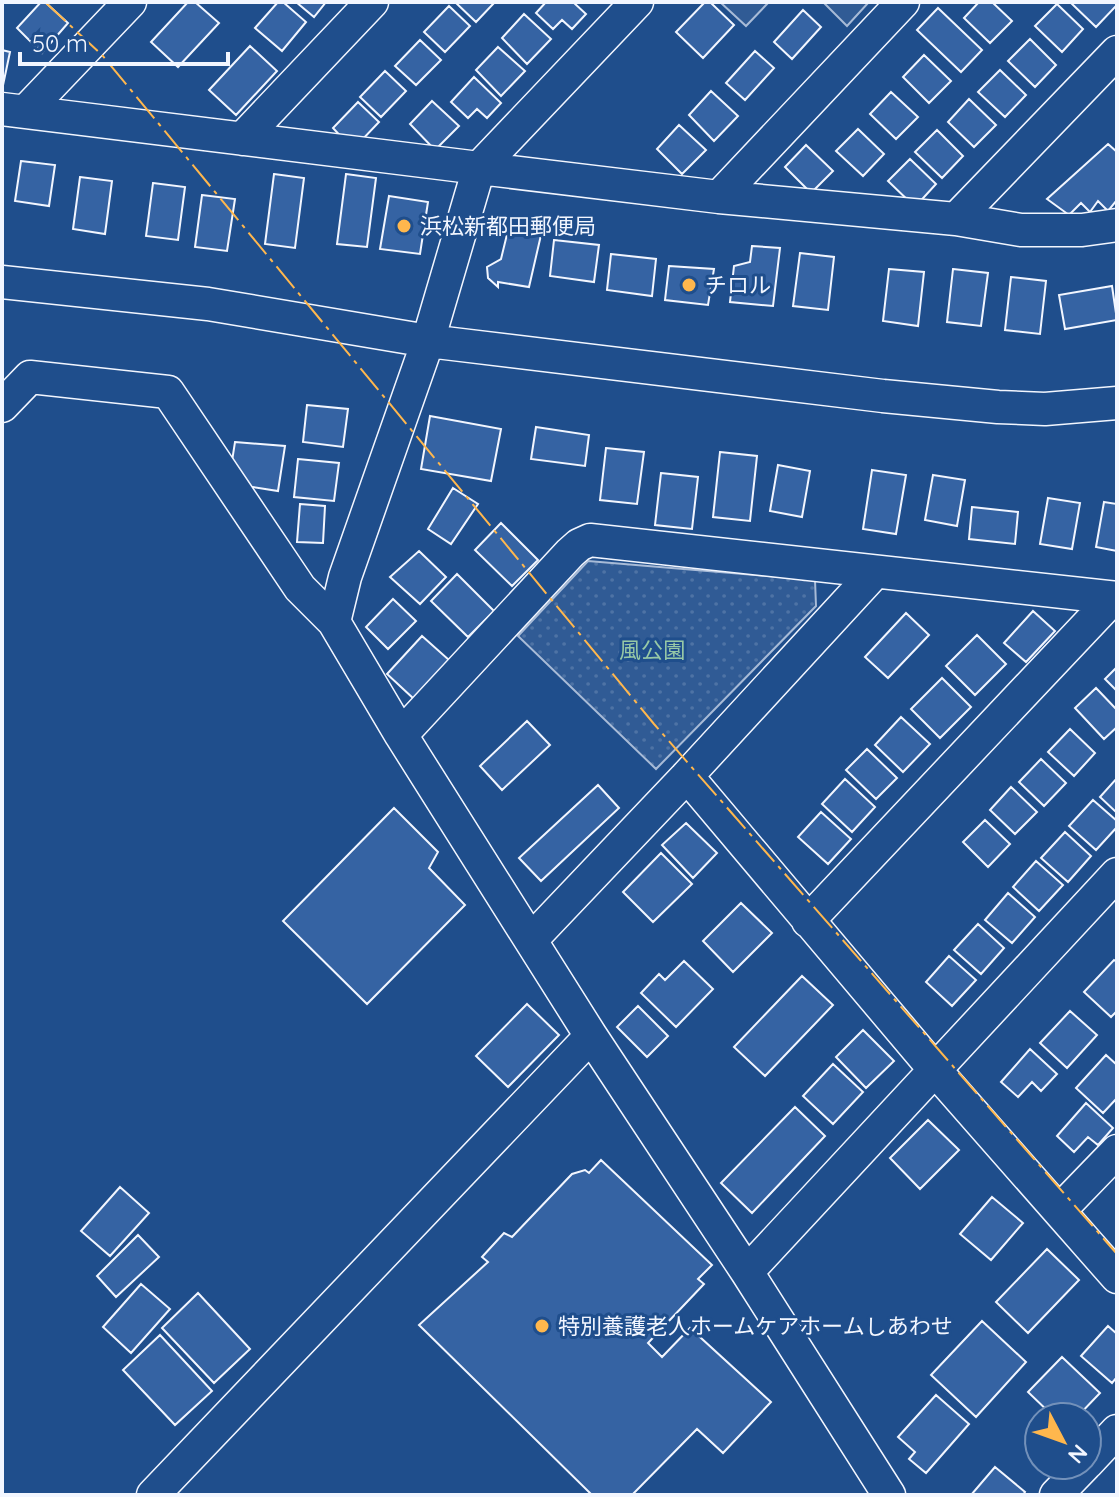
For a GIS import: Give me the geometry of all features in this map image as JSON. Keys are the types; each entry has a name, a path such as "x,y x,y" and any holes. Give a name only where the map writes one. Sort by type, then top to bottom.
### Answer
{"street":[{"path":"14,110 130,2"},
{"path":"242,139 372,2"},
{"path":"334,622 345,577 428,341 479,168 637,2"},
{"path":"719,197 903,2"},
{"path":"956,219 1117,52"},
{"path":"14,110 719,197 956,219 1021,230 1082,230 1117,225"},
{"path":"2,282 208,304 428,341 772,383 998,407 1045,409 1117,403"},
{"path":"2,406 30,377 168,392 300,588 334,622 401,735 591,1036 889,1495"},
{"path":"401,735 570,553 590,540 1115,598"},
{"path":"531,940 875,572"},
{"path":"808,921 1115,598"},
{"path":"687,776 935,1070 1117,1277"},
{"path":"747,1272 1117,874"},
{"path":"153,1495 591,1036"},
{"path":"1059,1211 1117,1151"},
{"path":"1103,1446 1117,1431"}],"shaded area":[{"path":"720,2 769,2 746,26"},
{"path":"823,2 869,2 847,26"}],"green space":[{"name":"風公園","path":"588,561 815,580 816,606 656,769 518,636"}],"building":[{"path":"41,2 45,2 68,23 42,53 17,28"},
{"path":"188,2 195,2 219,23 178,67 151,42"},
{"path":"278,2 283,2 306,22 282,51 255,28"},
{"path":"296,2 326,2 314,17"},
{"path":"455,2 495,2 476,22"},
{"path":"546,2 573,2 586,14 572,29 562,20 553,29 536,13"},
{"path":"705,2 710,2 734,25 703,58 676,32"},
{"path":"979,2 992,2 1012,21 990,43 964,18"},
{"path":"1070,2 1115,2 1117,5 1096,27"},
{"path":"1057,4 1083,29 1062,52 1035,26"},
{"path":"449,6 470,26 445,52 424,32"},
{"path":"938,8 982,50 961,72 917,30"},
{"path":"803,10 821,27 792,59 774,42"},
{"path":"524,14 551,39 527,64 502,38"},
{"path":"1030,39 1056,65 1035,87 1008,61"},
{"path":"420,40 441,60 416,85 395,66"},
{"path":"250,46 277,71 236,115 209,90"},
{"path":"498,47 525,71 501,96 476,70"},
{"path":"2,50 10,52 2,90"},
{"path":"755,51 774,68 745,100 726,83"},
{"path":"924,55 951,81 929,103 903,77"},
{"path":"1000,70 1026,95 1005,117 978,92"},
{"path":"385,71 406,91 381,117 360,97"},
{"path":"474,77 501,103 487,118 477,109 468,118 451,102"},
{"path":"711,91 738,116 714,141 689,115"},
{"path":"891,92 918,117 896,139 870,114"},
{"path":"969,99 996,125 974,147 948,122"},
{"path":"432,101 459,126 435,150 410,124"},
{"path":"358,102 379,122 360,142 345,141 333,128"},
{"path":"679,125 706,150 682,174 657,149"},
{"path":"858,129 884,154 863,176 836,151"},
{"path":"937,130 963,156 942,178 915,152"},
{"path":"1108,144 1117,152 1117,200 1108,211 1098,201 1090,212 1081,203 1069,215 1047,199"},
{"path":"806,145 833,171 811,193 785,167"},
{"path":"910,159 936,184 915,207 888,181"},
{"path":"21,161 55,165 49,206 15,201"},
{"path":"274,174 304,178 295,248 265,244"},
{"path":"346,174 376,178 367,247 337,244"},
{"path":"80,177 112,181 105,234 73,229"},
{"path":"153,183 185,187 178,240 146,236"},
{"path":"202,195 235,199 227,251 195,247"},
{"name":"浜松新都田郵便局","path":"389,196 428,202 420,254 380,249"},
{"path":"511,218 544,222 529,287 498,282 498,287 488,278 487,267 501,259"},
{"path":"554,240 599,245 594,282 550,276"},
{"path":"752,246 780,248 773,306 730,302 734,266 750,262"},
{"path":"800,253 834,257 828,310 793,306"},
{"path":"611,254 656,259 652,296 607,290"},
{"name":"チロル","path":"669,266 714,269 708,305 665,300"},
{"path":"889,269 924,272 918,326 883,321"},
{"path":"953,269 988,273 981,326 947,322"},
{"path":"1011,277 1046,281 1040,334 1005,330"},
{"path":"1112,286 1117,320 1065,329 1059,295"},
{"path":"307,405 348,409 343,447 303,442"},
{"path":"430,416 501,429 491,481 421,469"},
{"path":"536,427 589,435 585,466 531,459"},
{"path":"235,442 285,446 278,491 246,486 232,461"},
{"path":"606,448 644,452 637,504 600,500"},
{"path":"720,452 757,456 750,521 713,517"},
{"path":"298,459 339,463 334,501 294,497"},
{"path":"778,465 810,471 802,517 770,511"},
{"path":"872,470 906,475 896,534 863,529"},
{"path":"661,473 698,477 692,529 655,525"},
{"path":"933,475 965,480 957,526 925,520"},
{"path":"453,488 478,504 451,544 428,529"},
{"path":"1048,498 1080,503 1072,549 1040,544"},
{"path":"1104,502 1117,504 1117,551 1096,547"},
{"path":"300,504 325,506 323,543 297,542"},
{"path":"972,507 1018,512 1015,544 969,539"},
{"path":"501,523 538,560 512,586 475,550"},
{"path":"419,551 446,577 420,604 390,577"},
{"path":"457,574 494,611 468,637 431,601"},
{"path":"393,599 416,621 388,649 366,627"},
{"path":"1033,611 1055,631 1026,662 1004,643"},
{"path":"906,613 929,635 888,678 865,657"},
{"path":"977,635 1006,664 975,695 946,666"},
{"path":"422,636 449,660 414,699 387,674"},
{"path":"1117,667 1117,691 1105,679"},
{"path":"942,678 971,707 940,738 911,709"},
{"path":"1096,688 1117,710 1117,727 1104,739 1075,708"},
{"path":"901,717 930,744 903,772 875,745"},
{"path":"527,721 550,745 502,790 480,766"},
{"path":"1070,729 1095,753 1074,776 1048,752"},
{"path":"867,749 897,778 876,799 846,770"},
{"path":"1041,759 1066,783 1044,806 1019,782"},
{"path":"1117,778 1117,813 1100,797"},
{"path":"845,779 875,807 852,832 822,804"},
{"path":"598,785 619,808 541,881 519,858"},
{"path":"1011,787 1037,812 1015,834 990,810"},
{"path":"1093,800 1117,821 1117,827 1096,850 1069,826"},
{"path":"394,808 438,852 429,868 465,905 367,1004 283,921"},
{"path":"821,812 851,839 828,864 798,837"},
{"path":"985,820 1010,844 988,867 963,842"},
{"path":"686,823 717,853 693,878 662,845"},
{"path":"1065,832 1091,856 1068,882 1041,858"},
{"path":"661,853 692,884 653,922 623,892"},
{"path":"1036,861 1063,885 1039,911 1013,887"},
{"path":"1008,893 1035,917 1012,943 985,920"},
{"path":"741,903 772,933 733,972 703,941"},
{"path":"978,924 1004,948 981,974 954,950"},
{"path":"949,956 976,980 952,1006 926,982"},
{"path":"1114,960 1117,962 1117,1011 1111,1017 1084,992"},
{"path":"684,961 713,989 676,1027 641,993 659,974 665,980"},
{"path":"802,976 833,1005 765,1076 734,1047"},
{"path":"527,1004 559,1035 508,1087 476,1056"},
{"path":"638,1006 668,1036 647,1057 617,1027"},
{"path":"1070,1011 1097,1035 1067,1068 1040,1043"},
{"path":"863,1030 894,1061 866,1088 836,1057"},
{"path":"1030,1049 1057,1074 1041,1091 1032,1082 1018,1097 1001,1082"},
{"path":"1106,1055 1117,1065 1117,1098 1103,1113 1076,1088"},
{"path":"833,1064 863,1092 833,1124 803,1096"},
{"path":"1086,1103 1113,1128 1098,1145 1088,1137 1074,1152 1057,1136"},
{"path":"795,1107 825,1136 752,1213 721,1183"},
{"path":"928,1120 959,1150 920,1189 890,1158"},
{"name":"特別養護老人ホームケアホームしあわせ","path":"601,1160 712,1265 698,1279 704,1284 648,1343 662,1357 690,1328 771,1402 723,1453 697,1429 632,1495 592,1495 419,1325 488,1262 482,1257 504,1233 512,1237 572,1174 585,1170 589,1173"},
{"path":"120,1187 149,1213 110,1256 81,1231"},
{"path":"992,1197 1023,1223 991,1260 960,1234"},
{"path":"138,1235 159,1257 116,1297 97,1276"},
{"path":"1047,1249 1079,1280 1028,1333 996,1302"},
{"path":"141,1284 170,1309 131,1353 103,1327"},
{"path":"198,1293 250,1349 214,1383 162,1328"},
{"path":"982,1321 1026,1362 976,1417 931,1375"},
{"path":"1108,1326 1117,1334 1117,1377 1112,1383 1081,1356"},
{"path":"160,1335 212,1391 175,1425 123,1370"},
{"path":"1062,1357 1100,1393 1092,1401 1037,1401 1028,1392"},
{"path":"936,1395 969,1424 926,1473 909,1459 915,1452 898,1437"},
{"path":"995,1467 1025,1492 1023,1495 971,1495"}],"power":[{"path":"45,2 102,55 654,724 1117,1254"}],"place":[{"name":"浜松新都田郵便局","path":"404,226"},
{"name":"チロル","path":"689,285"},
{"name":"特別養護老人ホームケアホームしあわせ","path":"542,1326"}]}
